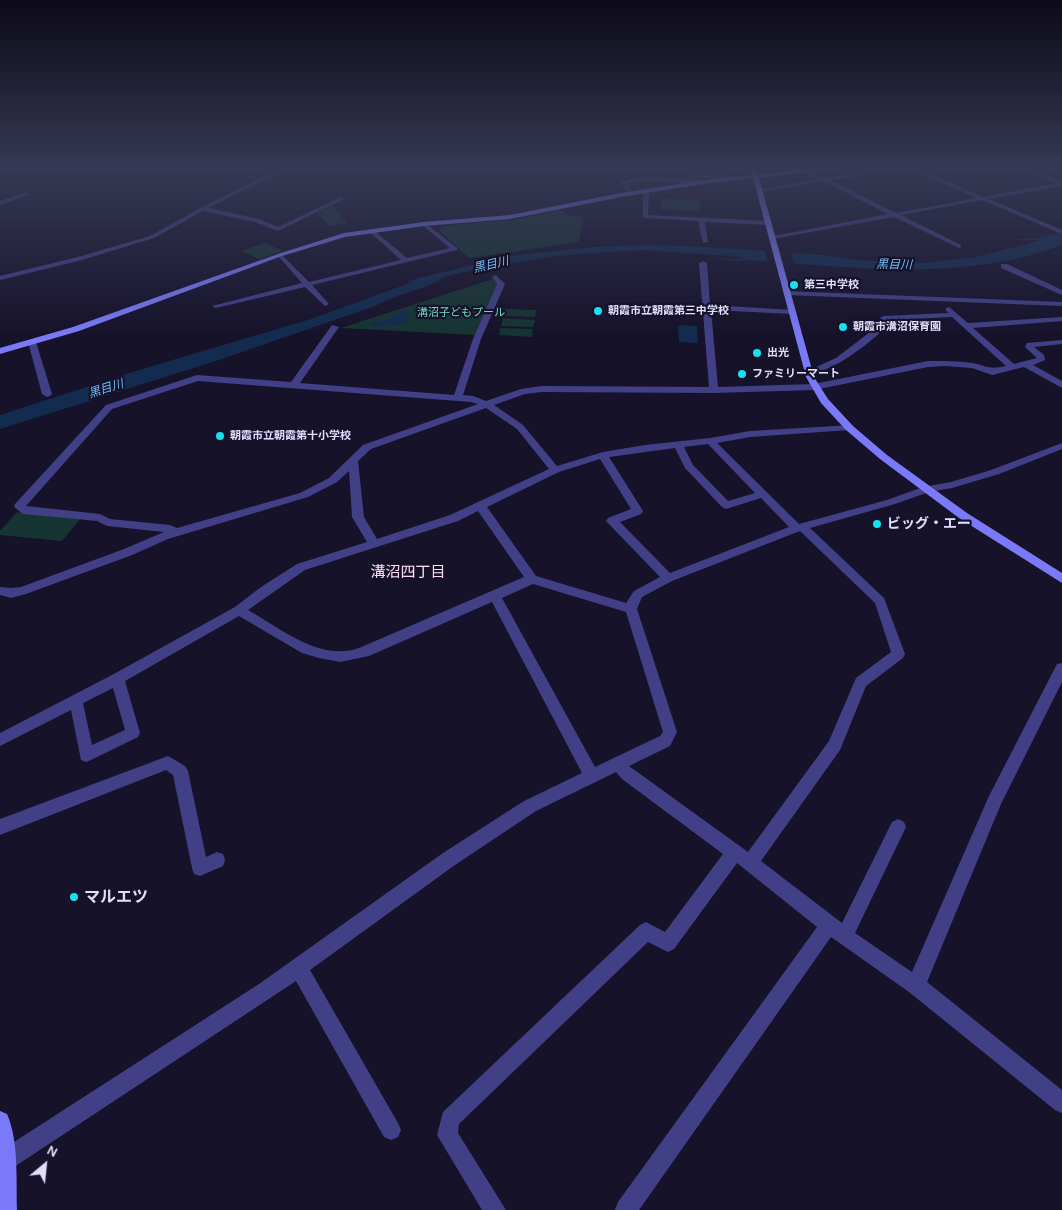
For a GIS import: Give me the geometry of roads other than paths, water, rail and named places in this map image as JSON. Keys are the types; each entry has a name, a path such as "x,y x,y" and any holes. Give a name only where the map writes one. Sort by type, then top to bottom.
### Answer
{"street":[{"path":"0,278 80,259 152,237 175,223"},
{"path":"266,223 278,229 290,223"},
{"path":"0,351 139,307 324,240 372,231 432,223"},
{"path":"702,223 705,242"},
{"path":"769,223 809,372 814,387 826,403 849,427 927,489 1062,579"},
{"path":"772,237 845,223"},
{"path":"915,223 959,246"},
{"path":"1043,223 1059,230"},
{"path":"216,306 455,249 424,224"},
{"path":"372,231 406,261"},
{"path":"280,255 325,304"},
{"path":"703,263 714,390"},
{"path":"1004,266 1062,293"},
{"path":"458,398 477,339 501,284 496,277"},
{"path":"787,293 1062,304"},
{"path":"942,299 954,316 1014,368"},
{"path":"707,307 792,312"},
{"path":"809,372 849,355 883,326 884,318 954,316"},
{"path":"965,326 1062,319"},
{"path":"294,385 335,327"},
{"path":"32,342 47,394"},
{"path":"0,591 11,593 22,591 175,533 304,495 333,480 367,447 485,404 524,392 542,389 714,390 814,387 928,364 946,363 973,366 992,372 1027,365 1041,360 1041,357 1029,347 1030,345 1062,342"},
{"path":"1027,365 1062,385"},
{"path":"175,533 170,529 107,522 100,518 23,510 19,507 109,407 197,378 458,398 485,404 498,410 519,425 555,470"},
{"path":"0,740 117,679 239,610 265,590 301,567 454,518 555,470 603,455 678,444 750,434 849,427"},
{"path":"710,441 763,494 880,601 898,654 861,682 835,745 750,864"},
{"path":"678,444 689,466 726,505 763,494"},
{"path":"2,1162 266,991 449,859 530,806 666,741 670,732 631,610 633,601 638,594 668,578 800,527 927,489 952,485 995,472 1062,446"},
{"path":"603,455 636,511 612,521 668,578"},
{"path":"353,461 358,517 374,544"},
{"path":"480,505 532,579 631,610"},
{"path":"239,610 294,642 329,656 344,658 368,651 532,579"},
{"path":"494,596 592,777"},
{"path":"916,985 995,801 1062,668"},
{"path":"76,701 86,755 134,733 117,679"},
{"path":"0,827 106,785 168,763 180,771 200,868 217,860"},
{"path":"618,764 627,774 837,930 916,985 1062,1103"},
{"path":"626,1210 837,930 898,827"},
{"path":"495,1210 447,1135 450,1118 646,931 668,943 734,852"},
{"path":"299,968 390,1130"},
{"path":"0,1121 6,1210"}],"water":[{"name":"黒目川","path":"1062,232 1062,245 1024,257 946,268 866,268 738,261 711,258 736,259 746,257 641,250 561,255 486,267 447,276 430,285 389,299 375,306 216,361 0,429 0,415 142,369 308,320 413,282 415,281 406,283 415,279 510,256 593,247 646,245 709,247 823,255 857,260 927,263 975,257 1042,240 1018,239 1038,238"},
{"path":"436,306 456,306 466,310 466,314 440,314 436,315 435,318 421,318 423,312"},
{"path":"401,311 410,312 406,323 396,326 370,325 373,321 392,319"},
{"path":"678,325 697,326 698,343 679,342"}],"place":[{"name":"第三中学校","path":"794,285"},
{"name":"朝霞市立朝霞第三中学校","path":"598,311"},
{"name":"朝霞市溝沼保育園","path":"843,327"},
{"name":"出光","path":"757,353"},
{"name":"ファミリーマート","path":"742,374"},
{"name":"朝霞市立朝霞第十小学校","path":"220,436"},
{"name":"ビッグ・エー","path":"877,524"},
{"name":"マルエツ","path":"74,897"}],"district":[{"name":"溝沼四丁目","path":"408,573"}],"park label":[{"name":"溝沼子どもプール","path":"461,313"}]}
